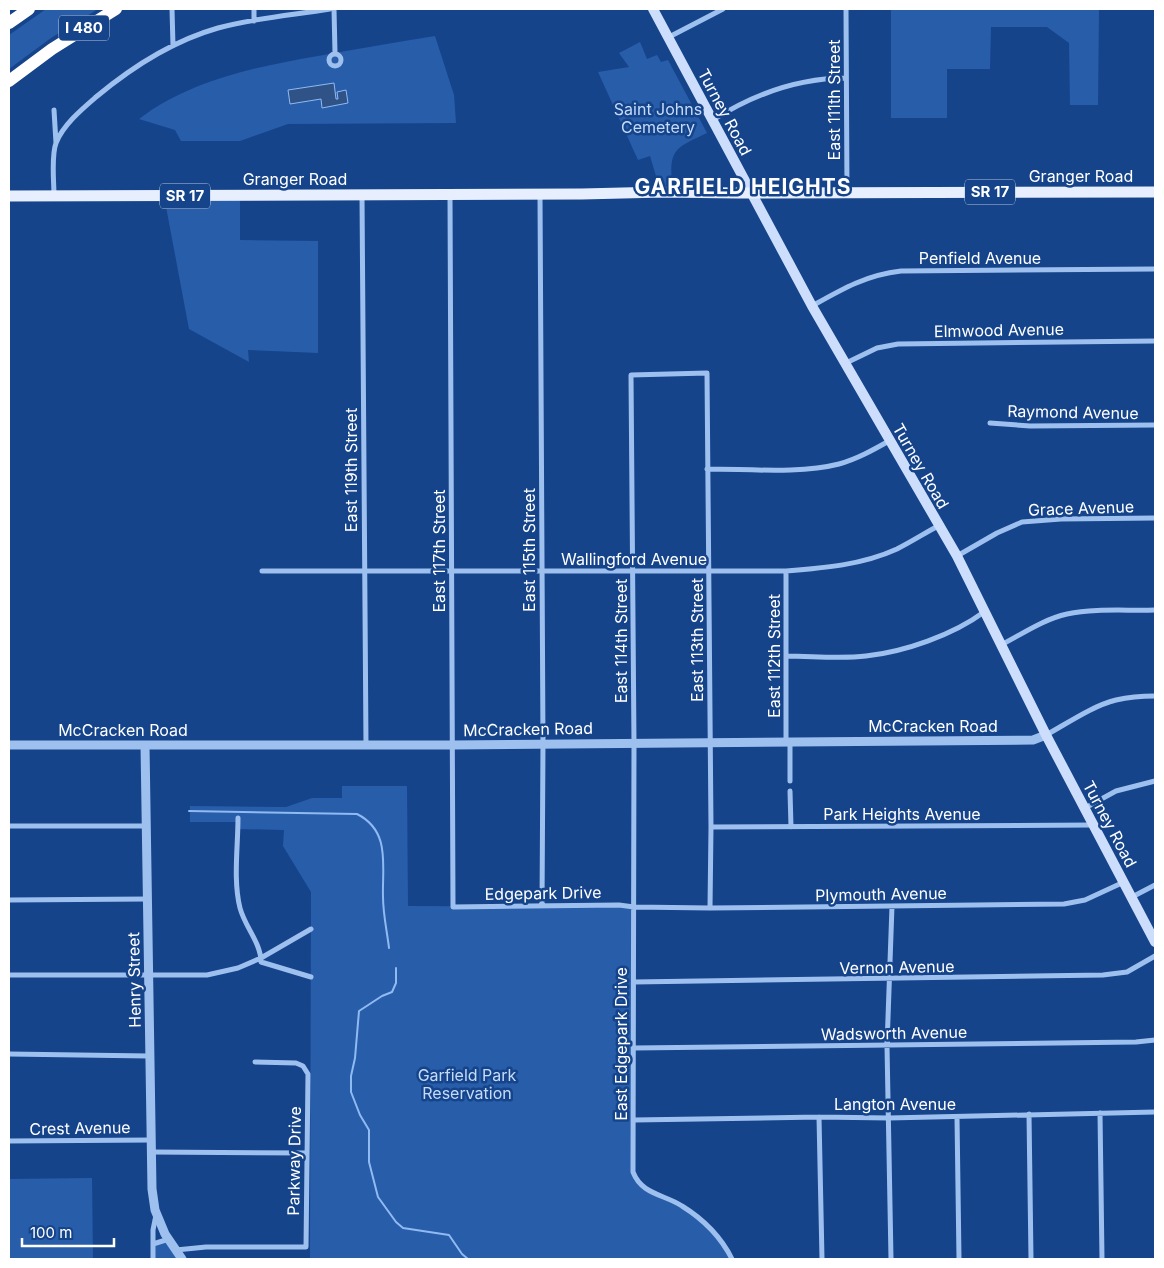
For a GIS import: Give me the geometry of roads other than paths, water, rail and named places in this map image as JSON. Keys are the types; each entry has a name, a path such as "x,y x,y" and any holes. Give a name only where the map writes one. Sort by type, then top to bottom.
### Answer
{"highway":[{"path":"9,23 30,9"},
{"name":"I 480","path":"9,81 52,49 116,9"},
{"path":"9,91 52,49"}],"main road":[{"name":"Turney Road","path":"653,9 812,306 957,556 1046,735 1155,942"},
{"name":"Granger Road","path":"9,196 582,194 611,192 1155,192"}],"street":[{"path":"172,9 173,46"},
{"path":"254,9 254,21"},
{"path":"56,143 71,121 116,81 143,62 173,46 218,28 332,9 335,53"},
{"path":"669,37 723,9"},
{"name":"East 111th Street","path":"846,9 847,192"},
{"path":"713,120 741,103 774,89 802,82 846,78"},
{"path":"54,110 56,143 54,196"},
{"name":"East 117th Street","path":"450,194 453,907"},
{"name":"East 115th Street","path":"540,194 542,906"},
{"name":"East 119th Street","path":"362,195 366,745"},
{"name":"Penfield Avenue","path":"812,306 854,283 881,274 901,271 1155,270"},
{"name":"Elmwood Avenue","path":"846,362 877,348 898,344 1155,341"},
{"name":"East 113th Street","path":"631,374 707,373 710,908"},
{"name":"East 114th Street","path":"631,374 634,907"},
{"name":"Raymond Avenue","path":"990,423 1030,426 1155,425"},
{"path":"707,469 805,469 840,464 865,454 889,441"},
{"name":"Grace Avenue","path":"957,556 997,533 1022,522 1061,519 1155,518"},
{"name":"Wallingford Avenue","path":"262,571 786,571 829,568 861,561 896,549 938,526"},
{"name":"East 112th Street","path":"786,571 786,656 790,781"},
{"path":"1001,645 1044,622 1066,614 1089,611 1155,610"},
{"path":"786,656 866,656 905,648 950,631 975,619 984,612"},
{"path":"1046,735 1114,700 1136,696 1155,696"},
{"name":"McCracken Road","path":"9,745 452,745 1033,740 1046,735"},
{"name":"Henry Street","path":"146,745 152,1189 157,1214 169,1239 182,1259"},
{"path":"1085,808 1116,791 1155,781"},
{"path":"790,791 791,826"},
{"path":"238,818 237,884 240,908 248,930 262,952 261,962 311,977"},
{"name":"Park Heights Avenue","path":"711,826 1093,825"},
{"path":"9,826 147,826"},
{"name":"Plymouth Avenue","path":"634,907 710,908 1064,904 1085,900 1124,882"},
{"path":"1132,897 1155,885"},
{"path":"9,900 148,899"},
{"name":"Edgepark Drive","path":"453,907 619,904 634,907"},
{"path":"891,1259 887,1046 892,906"},
{"name":"East Edgepark Drive","path":"634,907 633,1172 636,1180 646,1189 681,1204 701,1219 722,1243 732,1259"},
{"path":"9,975 207,975 238,968 261,958 311,929"},
{"name":"Vernon Avenue","path":"634,982 1103,975 1127,972 1155,956"},
{"name":"Wadsworth Avenue","path":"634,1048 887,1046 1142,1042 1155,1040"},
{"path":"9,1054 150,1056"},
{"name":"Parkway Drive","path":"176,1250 206,1247 306,1248 308,1074 303,1066 296,1063 254,1062"},
{"name":"Langton Avenue","path":"634,1120 957,1117 1155,1112"},
{"path":"1100,1113 1102,1259"},
{"path":"1029,1114 1031,1259"},
{"path":"819,1117 822,1259"},
{"path":"957,1117 958,1259"},
{"name":"Crest Avenue","path":"9,1141 152,1140"},
{"path":"152,1152 307,1153"},
{"name":"Henry Street","path":"153,1259 153,1230 157,1214"},
{"path":"153,1244 169,1239"}],"waterway":[{"path":"189,811 357,814 368,821 380,840 382,850 383,903 389,948"},
{"path":"396,968 396,983 392,992 382,996 359,1011 355,1058 351,1076 351,1092 360,1115 369,1130 369,1162 378,1197 396,1222 403,1228 449,1235 462,1254 468,1259"}],"district":[{"name":"GARFIELD HEIGHTS","path":"743,187"}],"park label":[{"name":"Saint Johns Cemetery","path":"658,118"},
{"name":"Garfield Park Reservation","path":"467,1084"}]}
